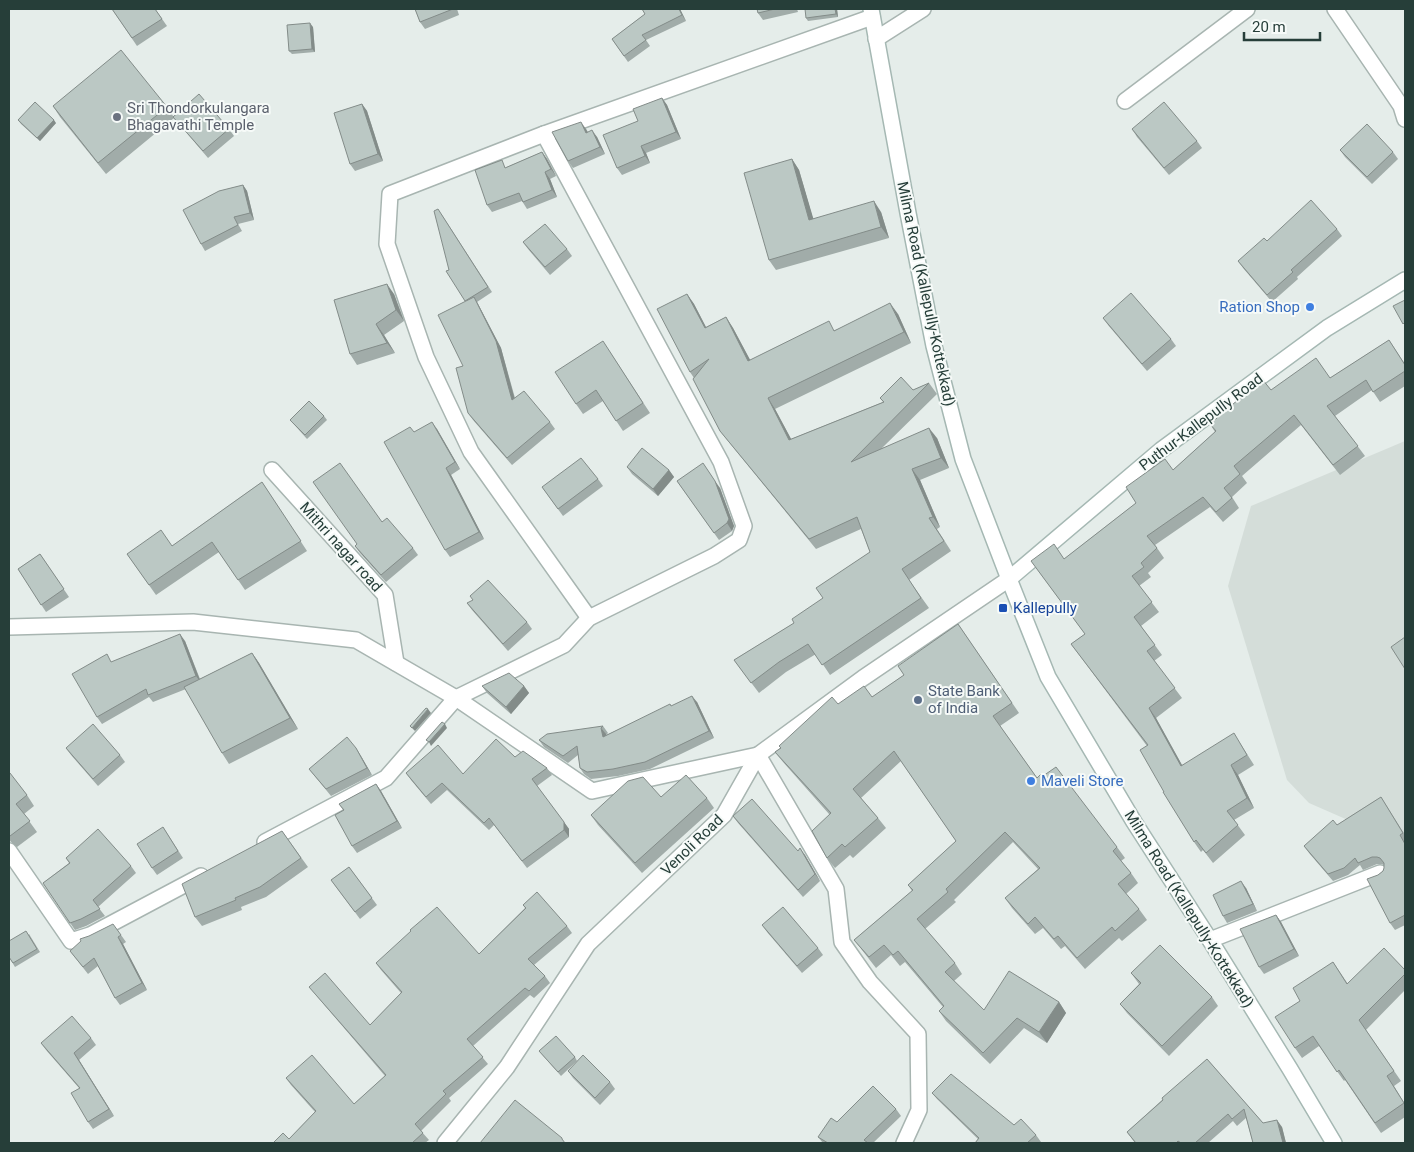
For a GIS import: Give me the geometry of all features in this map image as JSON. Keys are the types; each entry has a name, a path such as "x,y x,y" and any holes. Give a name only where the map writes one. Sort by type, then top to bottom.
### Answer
{"street":[{"path":"876,39 923,9"},
{"path":"1124,101 1247,9"},
{"path":"1335,9 1401,106 1405,119"},
{"path":"589,618 471,452 426,357 388,244 390,194 544,134 872,13"},
{"name":"Milma Road (Kallepully-Kottekkad)","path":"872,13 934,346 964,460 1048,677 1134,822 1210,940 1334,1143"},
{"path":"255,847 386,778 456,698 564,644 589,618 714,556 739,540 744,526 721,462 544,134"},
{"name":"Puthur-Kallepully Road","path":"1009,579 1160,450 1327,328 1405,280"},
{"name":"Mithri nagar road","path":"272,470 385,595 396,663"},
{"name":"Venoli Road","path":"445,1143 506,1067 588,944 724,815 758,755 863,678 1009,579"},
{"path":"9,627 193,622 356,640 456,698 592,791 758,755 836,889 842,942 870,982 918,1034 919,1110 904,1143"},
{"path":"9,851 71,940 90,935 212,870"},
{"path":"1210,940 1380,873"}],"shaded area":[{"path":"1405,441 1405,845 1309,803 1287,780 1228,586 1251,506"}],"building":[{"path":"112,9 155,9 162,19 132,38"},
{"path":"415,9 453,9 420,22"},
{"path":"642,9 679,9 682,15 642,35 646,40 624,56 612,39 645,14"},
{"path":"757,9 775,9 758,13"},
{"path":"805,9 835,9 836,14 806,18"},
{"path":"310,23 312,49 289,51 287,25"},
{"name":"Sri Thondorkulangara Bhagavathi Temple","path":"121,50 167,107 98,163 53,106"},
{"path":"199,94 229,129 203,151 173,117"},
{"path":"662,98 676,132 641,146 645,156 617,168 603,135 638,121 633,109"},
{"path":"35,102 54,120 37,138 18,120"},
{"path":"1164,102 1197,141 1164,168 1132,129"},
{"path":"362,104 378,154 350,164 334,113"},
{"path":"581,122 586,133 592,130 600,147 568,161 552,132"},
{"path":"1367,124 1393,152 1367,177 1340,150"},
{"path":"542,152 551,169 545,172 552,190 523,202 519,193 487,205 475,170 502,160 505,168"},
{"path":"792,159 809,220 874,201 881,227 769,260 744,173"},
{"path":"243,185 250,213 234,217 238,225 201,244 183,210 219,191"},
{"path":"1311,200 1337,229 1291,270 1293,272 1267,295 1238,261 1264,238 1267,241"},
{"path":"438,209 488,287 465,301 446,271 449,270 434,211"},
{"path":"545,224 567,249 545,267 523,242"},
{"path":"387,284 396,310 376,324 387,343 350,354 334,300"},
{"path":"1131,293 1171,339 1142,364 1103,318"},
{"path":"687,294 705,328 726,317 748,361 829,321 834,331 890,303 904,332 768,398 789,440 884,402 880,398 901,377 913,390 929,383 851,462 929,428 941,458 912,469 933,517 929,518 944,541 902,569 921,598 822,665 808,644 779,662 751,683 734,660 794,623 792,619 823,598 816,588 870,552 857,517 809,539 720,431 693,379 709,359 690,372 657,309"},
{"path":"474,297 496,341 512,400 524,391 550,422 507,458 468,413 456,368 463,366 438,315"},
{"path":"1405,300 1405,322 1403,324 1393,306"},
{"path":"1389,340 1405,365 1405,371 1373,392 1366,380 1327,406 1358,446 1333,465 1294,415 1234,466 1240,474 1224,488 1232,498 1216,512 1203,497 1147,536 1157,548 1141,563 1144,567 1132,576 1152,602 1134,617 1155,645 1147,651 1175,688 1149,708 1181,766 1234,733 1247,755 1231,765 1247,798 1227,811 1238,825 1206,853 1196,840 1194,842 1140,750 1148,745 1071,644 1085,634 1031,561 1054,544 1064,559 1136,503 1126,487 1165,459 1173,470 1216,431 1210,424 1262,379 1271,390 1316,358 1330,378"},
{"path":"603,341 643,403 616,421 596,390 576,404 555,372"},
{"path":"309,401 324,416 305,435 290,420"},
{"path":"432,422 455,462 446,468 479,532 445,550 384,442 410,427 414,432"},
{"path":"642,448 669,470 653,489 627,467"},
{"path":"581,458 598,479 558,509 542,487"},
{"path":"340,463 382,522 387,518 413,548 381,575 355,546 357,544 313,482"},
{"path":"703,463 715,481 729,519 727,523 714,533 677,481"},
{"path":"262,482 301,541 238,580 212,542 149,585 127,554 161,530 172,546"},
{"path":"40,554 64,589 41,605 18,569"},
{"path":"488,580 527,622 503,644 467,603 473,600 470,596"},
{"path":"958,624 1012,703 993,716 1037,778 1056,767 1117,847 1113,851 1131,873 1118,884 1139,909 1115,931 1112,927 1077,958 1058,936 1054,939 1035,917 1028,924 1005,898 1040,868 1005,832 946,889 948,892 917,919 955,963 945,972 984,1010 1009,971 1059,1002 1039,1032 1017,1018 983,1053 939,1011 944,1006 898,951 893,955 884,945 869,957 854,940 913,890 908,885 956,841 894,751 853,789 878,818 845,847 842,844 827,858 812,831 831,813 775,752 781,748 779,746 832,697 838,704 864,686 872,697 904,675 898,666"},
{"path":"180,634 196,676 148,695 146,689 97,717 72,674 107,654 111,662"},
{"path":"1405,637 1405,669 1391,647"},
{"path":"252,653 290,718 222,753 184,687"},
{"path":"509,673 524,686 506,707 482,686"},
{"path":"692,696 709,731 645,762 587,772 580,768 577,746 563,756 539,740 547,734 603,726 601,728 603,737 670,704 671,706"},
{"path":"426,708 428,709 412,728 410,726"},
{"path":"442,722 445,724 429,742 426,740"},
{"path":"93,724 120,755 93,779 66,748"},
{"path":"347,737 356,748 367,768 326,789 309,769"},
{"path":"496,739 515,757 523,751 547,768 532,779 564,822 564,830 522,861 489,818 484,823 442,783 426,797 406,773 438,745 463,774"},
{"path":"9,774 27,795 16,804 30,821 10,836"},
{"path":"686,775 707,798 635,863 591,815 628,781 643,777 661,797"},
{"path":"376,784 397,821 352,846 335,815 344,810 339,804"},
{"path":"1381,797 1403,833 1400,835 1405,844 1405,915 1390,923 1367,879 1383,871 1384,863 1380,858 1372,857 1358,863 1355,858 1344,868 1328,874 1304,846 1333,820 1337,825"},
{"path":"752,799 798,851 800,848 815,874 798,890 733,816"},
{"path":"163,827 178,851 152,868 137,844"},
{"path":"98,829 131,866 93,900 100,909 70,923 43,883 70,863 66,858"},
{"path":"282,831 301,858 260,887 235,898 236,900 195,917 182,884"},
{"path":"349,867 372,898 355,912 331,880"},
{"path":"1241,881 1253,904 1223,916 1213,895"},
{"path":"537,892 567,926 528,959 545,976 529,991 525,988 467,1039 483,1057 443,1091 446,1094 415,1124 423,1133 412,1143 273,1143 283,1133 289,1139 316,1111 286,1078 312,1055 354,1104 386,1075 309,987 325,973 370,1025 402,992 376,963 437,907 479,954 526,908 523,905"},
{"path":"783,907 818,948 797,966 762,925"},
{"path":"1276,915 1294,949 1259,967 1240,929"},
{"path":"113,924 121,935 118,937 142,983 115,998 94,958 83,967 70,951 81,941 80,939"},
{"path":"26,931 37,949 13,963 9,957 9,941"},
{"path":"1160,945 1212,997 1162,1046 1120,1004 1141,983 1131,973"},
{"path":"1384,948 1405,970 1405,974 1359,1020 1394,1071 1387,1076 1404,1103 1375,1123 1313,1036 1295,1048 1275,1017 1300,1001 1293,988 1333,962 1347,984"},
{"path":"72,1016 91,1038 74,1053 109,1109 88,1122 71,1093 80,1088 41,1043"},
{"path":"556,1036 575,1057 558,1072 539,1051"},
{"path":"583,1055 610,1082 595,1098 568,1071"},
{"path":"1207,1059 1263,1123 1277,1120 1283,1143 1253,1143 1244,1109 1232,1119 1228,1114 1195,1143 1181,1143 1178,1141 1176,1143 1136,1143 1127,1132 1163,1100 1162,1098"},
{"path":"951,1074 1014,1125 1021,1119 1036,1135 1027,1143 975,1143 979,1138 932,1093"},
{"path":"873,1086 896,1109 864,1140 868,1143 828,1143 818,1137 831,1118 837,1122"},
{"path":"515,1100 562,1138 565,1143 480,1143"}],"place":[{"name":"Sri Thondorkulangara Bhagavathi Temple","path":"117,117"},
{"name":"Ration Shop","path":"1310,307"},
{"name":"Kallepully","path":"1003,608"},
{"name":"State Bank of India","path":"918,700"},
{"name":"Maveli Store","path":"1031,781"}]}
